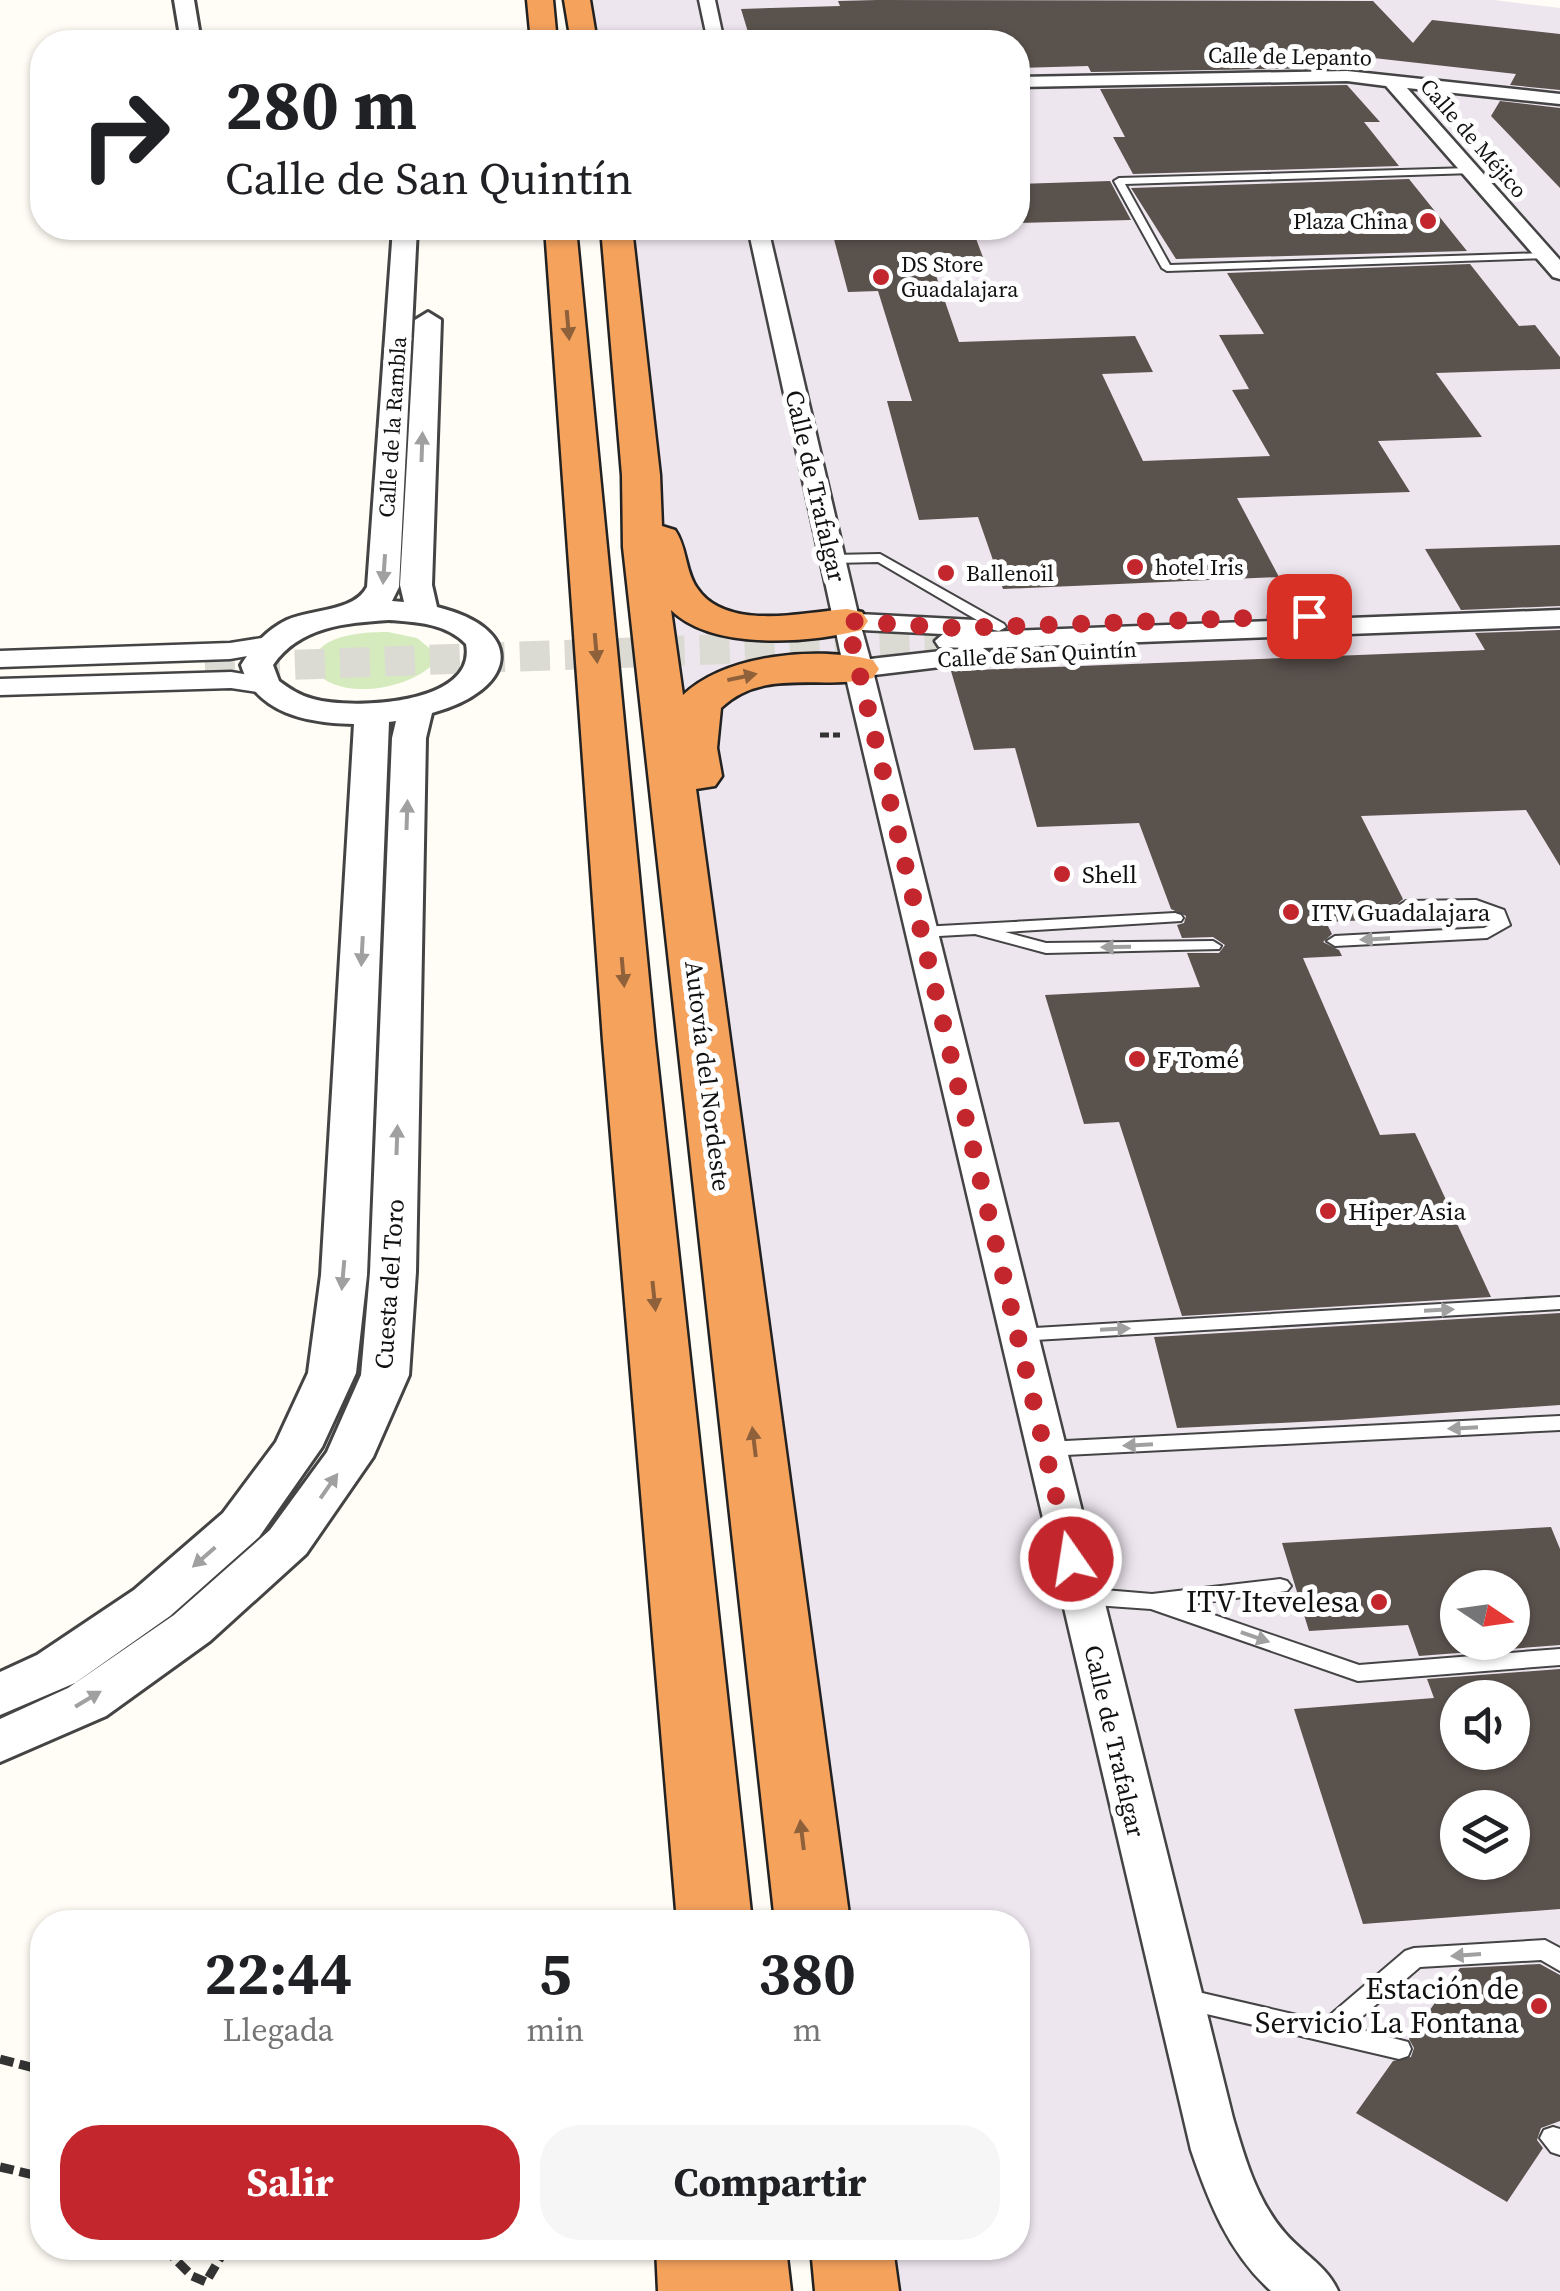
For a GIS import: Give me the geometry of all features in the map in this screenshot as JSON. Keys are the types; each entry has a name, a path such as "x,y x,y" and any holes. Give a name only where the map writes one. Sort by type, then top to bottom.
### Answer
{"highway":[{"path":"578,2 582,30"},
{"path":"540,4 543,30"},
{"path":"561,240 629,1041 714,1910"},
{"name":"Autovía del Nordeste","path":"617,240 641,475 646,567 811,1910"},
{"path":"641,475 675,584 698,613 728,624 852,645"},
{"path":"791,1747 793,1449 702,800 696,721 700,704 724,680 771,672 852,645"},
{"path":"687,1910 699,1754"},
{"path":"697,2260 700,2291"},
{"path":"746,2260 749,2291"},
{"path":"853,2260 857,2291"}],"street":[{"path":"707,0 713,30"},
{"name":"Calle de Lepanto","path":"1030,82 1296,75 1390,80 1560,99"},
{"name":"Calle de Méjico","path":"1390,80 1560,273"},
{"path":"1420,116 1458,100 1526,96"},
{"name":"Calle de la Rambla","path":"354,612 374,602 382,586 403,240"},
{"path":"423,614 416,585 430,240"},
{"name":"Calle de Trafalgar","path":"761,240 852,645 1080,1596 1230,2194 1253,2234 1311,2291"},
{"path":"0,659 230,651 268,645 290,630 354,612 423,614 452,621 474,633 485,648 485,665 461,689 418,707 372,714 326,712 288,702 264,686 232,680 0,687"},
{"name":"Calle de San Quintín","path":"852,645 956,628 1348,614 1454,622"},
{"name":"Calle de San Quintín","path":"948,641 1560,618"},
{"name":"Calle de San Quintín","path":"852,645 960,656 1360,639 1454,622"},
{"path":"264,686 257,666 268,645"},
{"path":"0,673 205,668"},
{"name":"Cuesta del Toro","path":"0,1742 87,1702 192,1628 288,1542 349,1457 385,1376 392,1272 409,738 418,707"},
{"path":"0,1694 56,1669 152,1603 241,1525 298,1448 332,1373 344,1274 372,714"}],"lane":[{"path":"1470,171 1118,181 1167,268 1544,256"},
{"path":"832,559 880,558 1000,627"},
{"path":"1335,941 1487,934 1502,926 1498,913 1476,905 1406,906"},
{"path":"921,932 1174,918"},
{"path":"975,929 1046,948 1214,946"},
{"path":"1018,1335 1560,1303"},
{"path":"1045,1450 1560,1423"},
{"path":"1080,1596 1152,1602 1280,1586"},
{"path":"1152,1602 1358,1673 1560,1658"},
{"path":"1327,2032 1414,1958 1546,1950 1560,1961"},
{"path":"1178,1997 1399,2049"}],"path":[{"path":"0,2059 30,2067"},
{"path":"0,2167 30,2174"},
{"path":"176,2260 192,2276 206,2282 219,2260"}],"shaded area":[{"path":"583,0 1494,0 1560,8 1560,2291 859,2291 855,2260 1030,2260 1030,1910 814,1910 615,240 1030,240 1030,30 587,30"}],"green space":[{"path":"388,632 417,638 433,651 430,667 403,682 370,689 337,685 312,668 321,648 330,642 353,634"}],"building":[{"path":"838,1 1373,1 1413,43 1432,20 1560,34 1560,90 1510,85 1516,74 1320,52 1334,68 1091,72 1088,66 1030,68 1030,30 747,30 741,9 840,6"},
{"path":"1347,85 1380,122 1364,122 1399,166 1133,174 1113,137 1125,137 1100,89"},
{"path":"1500,101 1560,108 1560,188 1491,116"},
{"path":"1409,179 1467,251 1176,259 1131,188"},
{"path":"1110,181 1131,220 1030,223 1030,184"},
{"path":"834,240 976,240 984,260 931,261 959,342 1135,336 1153,372 1102,374 1143,461 1270,456 1232,390 1249,389 1219,335 1264,334 1227,273 1470,264 1519,326 1535,325 1560,357 1560,369 1436,373 1482,437 1378,441 1410,492 1237,498 1279,577 1003,589 978,517 919,520 887,401 912,401 878,291 848,292"},
{"path":"1560,545 1560,606 1461,610 1425,549"},
{"path":"1560,630 1560,866 1526,810 1361,816 1403,899 1394,907 1412,918 1326,922 1332,934 1323,942 1339,950 1342,956 1303,958 1380,1135 1415,1133 1491,1297 1182,1316 1119,1122 1084,1124 1045,995 1200,987 1187,953 1219,953 1225,945 1213,937 1182,938 1177,925 1184,923 1186,916 1171,909 1139,823 1037,827 1015,748 974,750 951,671 1485,650 1475,633"},
{"path":"1560,1313 1560,1405 1341,1420 1177,1428 1154,1337"},
{"name":"ITV Itevelesa","path":"1551,1527 1560,1549 1560,1645 1530,1647 1530,1570 1440,1570 1440,1654 1419,1656 1408,1625 1309,1631 1282,1543"},
{"path":"1560,1669 1560,1909 1363,1924 1294,1709 1434,1698 1427,1679"},
{"path":"1540,1964 1560,1975 1560,2121 1541,2128 1537,2140 1543,2148 1507,2202 1356,2113 1393,2061 1411,2057 1414,2048 1409,2039 1460,1968"}],"tunnel":[{"path":"205,668 948,641"}],"place":[{"name":"Plaza China","path":"1428,221"},
{"name":"DS Store Guadalajara","path":"881,277"},
{"name":"hotel Iris","path":"1135,567"},
{"name":"Ballenoil","path":"946,573"},
{"name":"Shell","path":"1062,874"},
{"name":"ITV Guadalajara","path":"1291,912"},
{"name":"F Tomé","path":"1137,1059"},
{"name":"Hiper Asia","path":"1328,1211"},
{"name":"ITV Itevelesa","path":"1379,1602"},
{"name":"Estación de Servicio La Fontana","path":"1539,2006"}],"route":[{"path":"1071,1559 847,621 956,628 1309,616"}]}
